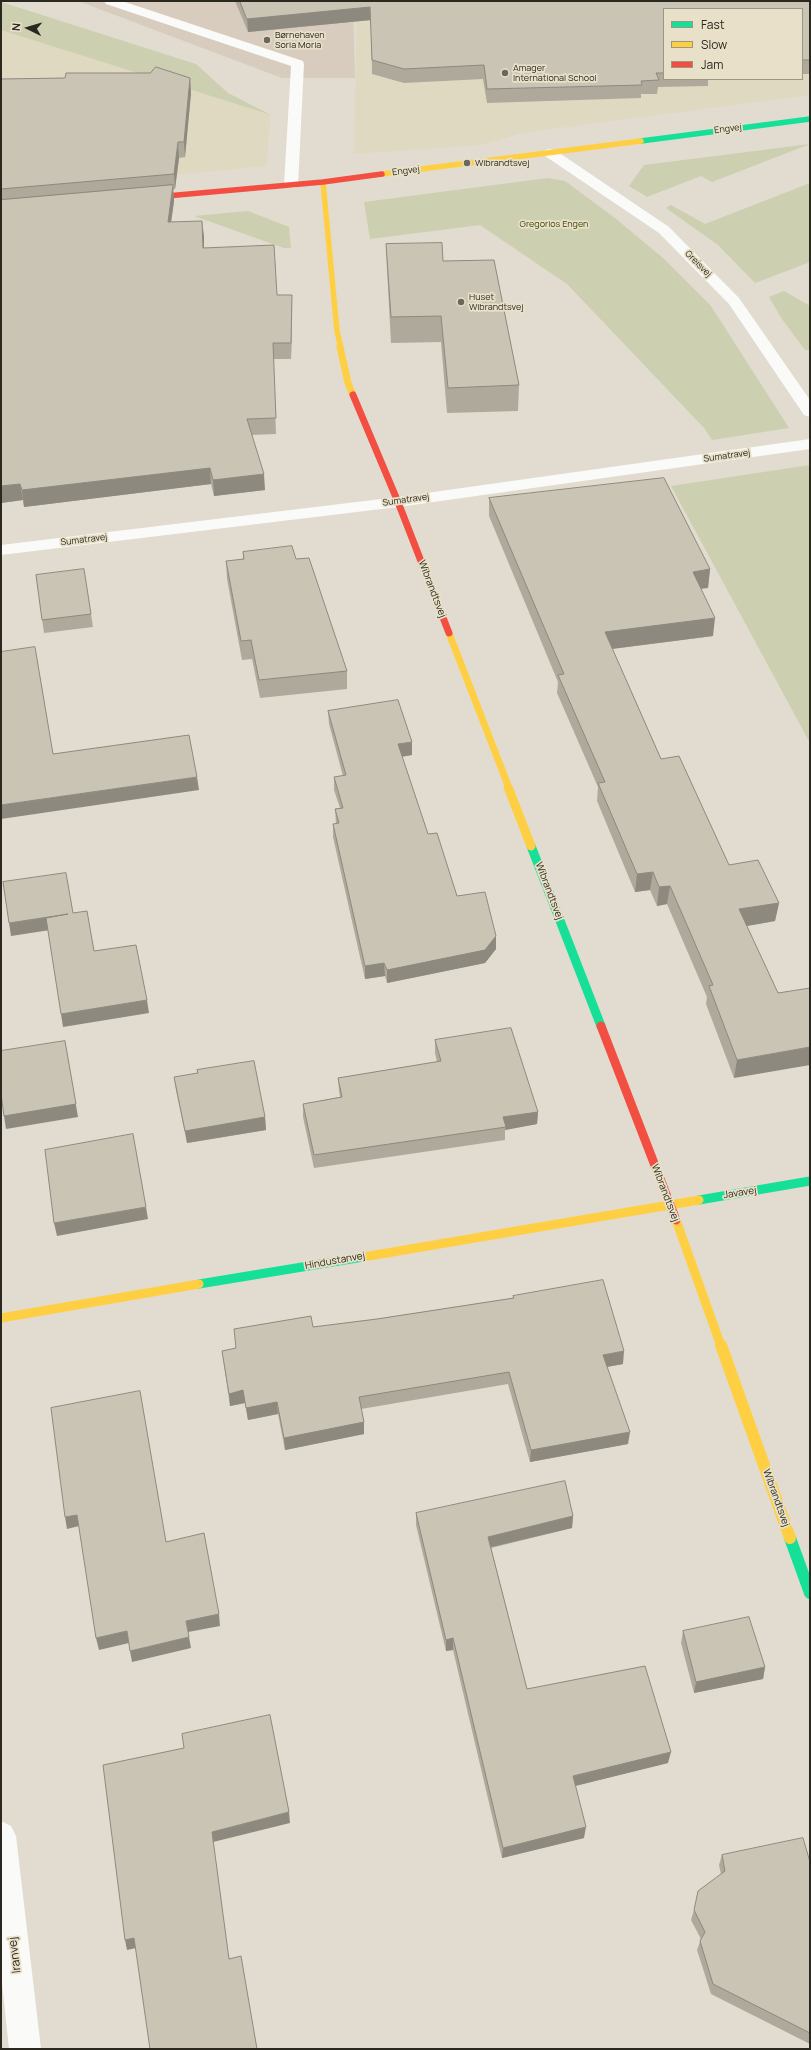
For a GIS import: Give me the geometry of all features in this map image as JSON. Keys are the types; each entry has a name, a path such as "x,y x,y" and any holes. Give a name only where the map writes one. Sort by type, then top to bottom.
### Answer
{"street":[{"path":"110,1 298,64 291,185"},
{"name":"Engvej","path":"134,198 323,182 810,118"},
{"name":"Greisvej","path":"550,153 664,230 734,301 810,412"},
{"name":"Wibrandtsvej","path":"323,182 337,331 348,383 398,502 670,1204 810,1593"},
{"name":"Sumatravej","path":"1,550 398,502 810,444"},
{"name":"Javavej","path":"670,1204 810,1181"},
{"name":"Hindustanvej","path":"1,1318 670,1204"},
{"name":"Iranvej","path":"1,1836 25,2049"}],"shaded area":[{"name":"Børnehaven Soria Moria","path":"78,1 353,1 355,78 282,78"},
{"path":"357,1 810,1 810,95 522,133 482,145 354,154"},
{"path":"1,30 271,115 266,166 1,193"}],"green space":[{"path":"1,2 196,64 228,93 271,115 1,30"},
{"path":"810,144 712,182 701,176 647,197 629,186 644,165"},
{"name":"Gregorios Engen","path":"548,178 565,181 615,218 663,258 711,306 789,428 712,440 705,429 567,284 480,225 370,239 364,202"},
{"path":"810,183 810,262 755,283 718,245 666,208 671,205 705,224"},
{"path":"248,211 289,227 291,248 284,248 194,216"},
{"path":"784,291 810,306 810,350 805,350 782,319 769,297"},
{"path":"810,465 810,743 671,486"}],"building":[{"path":"240,1 810,1 810,60 803,60 803,8 663,8 663,73 656,73 659,80 641,81 642,85 487,89 484,65 404,69 372,60 370,7 247,19"},
{"path":"156,67 190,78 184,142 178,142 174,174 1,189 1,79 65,78 66,73 150,73"},
{"path":"173,185 168,222 202,221 203,248 274,245 277,295 292,295 291,343 273,343 276,418 247,419 264,474 213,480 210,468 22,490 20,484 1,486 1,200"},
{"path":"442,243 443,261 494,260 519,385 448,388 441,316 391,317 386,244"},
{"path":"664,478 710,569 693,572 715,618 605,632 661,759 679,756 729,865 758,860 779,903 739,909 778,993 810,988 810,1047 737,1060 709,986 713,985 670,886 659,887 653,872 637,874 598,783 605,782 558,675 564,674 489,498"},
{"path":"292,546 296,559 309,558 347,671 259,680 251,640 241,641 226,561 244,559 243,552"},
{"path":"84,569 91,614 42,620 36,575"},
{"path":"35,647 53,754 189,735 197,777 1,805 1,652"},
{"path":"398,700 412,742 398,744 428,834 437,833 457,896 485,892 496,936 485,950 387,970 384,963 365,966 333,824 339,823 335,809 343,808 334,777 346,775 328,711"},
{"path":"66,873 73,913 87,911 94,951 136,945 147,1000 61,1014 46,918 68,914 9,923 3,882"},
{"path":"511,1028 538,1112 503,1117 506,1127 314,1155 303,1104 342,1097 338,1078 441,1061 435,1040"},
{"path":"65,1041 76,1104 4,1116 1,1094 1,1051"},
{"path":"254,1061 265,1117 185,1131 174,1077 198,1073 197,1070"},
{"path":"133,1134 146,1207 54,1223 45,1150"},
{"path":"603,1280 624,1351 603,1355 630,1432 531,1450 509,1372 359,1397 364,1422 284,1438 277,1402 246,1408 243,1390 229,1394 222,1351 236,1348 234,1329 311,1316 313,1327 377,1319 514,1298 513,1296"},
{"path":"140,1391 166,1542 204,1533 219,1614 186,1621 189,1637 130,1651 127,1631 96,1638 77,1515 65,1517 51,1408"},
{"path":"565,1481 573,1516 488,1537 527,1689 645,1666 671,1752 573,1776 586,1827 503,1848 453,1638 446,1640 416,1513"},
{"path":"749,1617 765,1667 696,1682 683,1631"},
{"path":"270,1715 289,1812 212,1832 229,1959 241,1956 257,2049 150,2049 134,1938 125,1940 103,1765 184,1748 182,1734"},
{"path":"803,1838 810,1862 810,2033 713,1984 700,1941 705,1932 694,1910 698,1891 725,1871 722,1855"}],"traffic: fast":[{"path":"641,141 810,119"},
{"path":"531,846 601,1026"},
{"path":"699,1200 810,1181"},
{"path":"199,1284 363,1257"},
{"path":"790,1538 810,1593"}],"traffic: slow":[{"path":"382,174 641,141"},
{"path":"323,182 337,331 348,383 353,395"},
{"path":"449,633 531,846"},
{"path":"363,1257 699,1200"},
{"path":"676,1220 790,1538"},
{"path":"1,1318 199,1284"}],"traffic: jam":[{"path":"144,198 323,182 382,174"},
{"path":"353,395 398,502 449,633"},
{"path":"601,1026 676,1220"}],"place":[{"name":"Børnehaven Soria Moria","path":"267,40"},
{"name":"Amager International School","path":"505,73"},
{"name":"Wibrandtsvej","path":"467,163"},
{"name":"Huset Wibrandtsvej","path":"461,302"}]}
